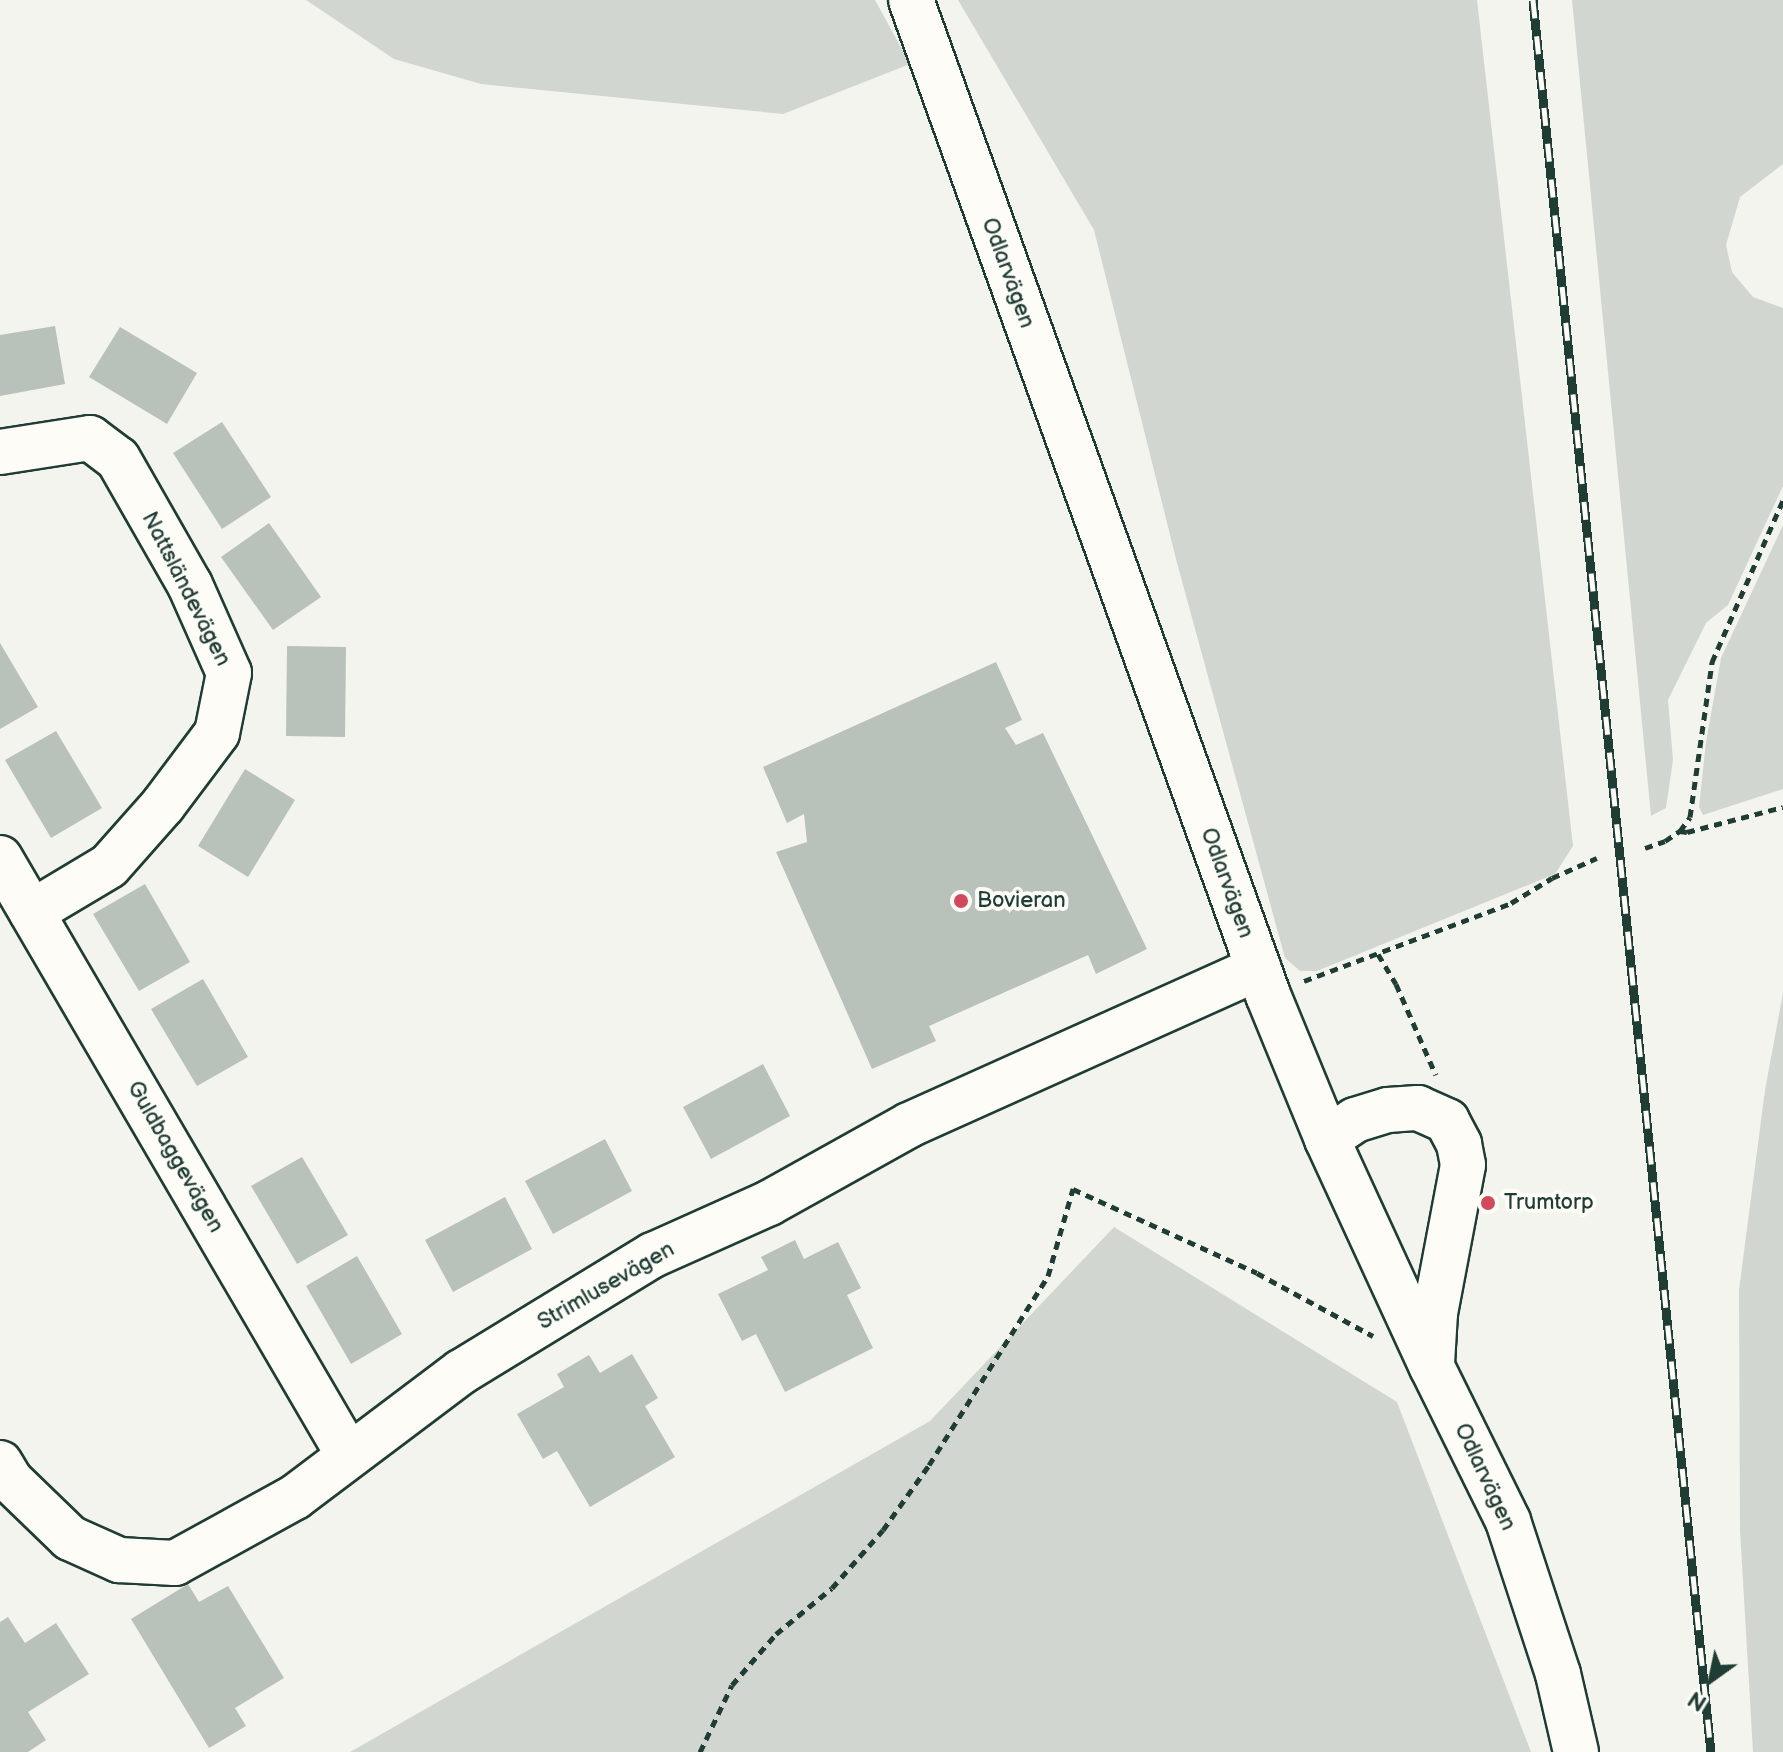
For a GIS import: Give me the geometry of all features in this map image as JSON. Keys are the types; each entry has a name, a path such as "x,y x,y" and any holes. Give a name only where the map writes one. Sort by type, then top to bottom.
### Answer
{"street":[{"name":"Odlarvägen","path":"911,0 1263,982 1327,1139 1432,1367 1508,1521 1558,1674 1576,1752"},
{"name":"Nattsländevägen","path":"0,452 90,438 118,459 190,585 229,673 217,733 163,805 109,866 32,912"},
{"name":"Guldbaggevägen","path":"0,858 349,1456"},
{"name":"Strimlusevägen","path":"0,1463 11,1481 70,1538 119,1560 175,1563 295,1497 461,1372 653,1255 769,1203 909,1125 1263,982"},
{"path":"1327,1139 1355,1120 1388,1110 1418,1108 1447,1121 1459,1144 1463,1165 1435,1313 1432,1367"}],"path":[{"path":"1645,848 1665,841 1680,831 1690,817 1702,715 1712,662 1783,500"},
{"path":"1680,831 1687,832 1783,807"},
{"path":"1263,982 1378,954 1511,903 1552,878 1597,858"},
{"path":"1378,954 1396,984 1439,1084"},
{"path":"700,1752 732,1685 776,1634 832,1588 883,1530 929,1465 1048,1276 1073,1189 1257,1273 1432,1367"}],"shaded area":[{"path":"306,0 875,0 910,64 783,114 481,84 394,59"},
{"path":"958,0 1477,0 1573,846 1555,874 1317,971 1300,971 1285,958 1177,563 1094,230"},
{"path":"1572,0 1783,0 1783,164 1740,197 1726,245 1732,272 1753,297 1783,308 1783,486 1728,605 1706,623 1668,700 1673,760 1666,808 1651,816"},
{"path":"1783,525 1783,789 1703,815 1699,807 1706,742 1721,658"},
{"path":"1783,993 1783,1752 1753,1752 1740,1530 1739,1290 1765,1090"},
{"path":"1114,1227 1397,1402 1531,1752 350,1752 930,1421"}],"building":[{"path":"55,326 65,384 0,396 0,335"},
{"path":"120,327 197,373 167,424 89,377"},
{"path":"222,422 271,497 222,529 173,453"},
{"path":"269,523 321,597 273,630 221,557"},
{"path":"0,643 38,707 0,729"},
{"path":"287,646 346,647 345,737 286,736"},
{"name":"Bovieran","path":"996,662 1022,720 1005,728 1016,745 1043,733 1147,949 1096,974 1088,955 929,1026 936,1041 872,1069 776,852 807,842 804,814 787,823 763,767"},
{"path":"56,731 102,808 51,838 5,760"},
{"path":"245,769 295,800 248,877 198,846"},
{"path":"145,884 190,962 139,991 93,914"},
{"path":"203,979 248,1057 197,1086 151,1009"},
{"path":"763,1064 790,1116 711,1159 683,1107"},
{"path":"605,1139 632,1191 553,1234 525,1181"},
{"path":"302,1157 348,1235 297,1264 251,1186"},
{"path":"505,1197 532,1249 453,1292 425,1240"},
{"path":"795,1240 804,1259 838,1242 861,1288 847,1295 873,1348 785,1392 756,1334 742,1341 718,1294 768,1270 761,1257"},
{"path":"357,1256 402,1334 351,1364 306,1286"},
{"path":"632,1354 658,1398 645,1406 675,1457 590,1507 557,1451 543,1459 517,1414 564,1387 557,1374 589,1355 600,1373"},
{"path":"188,1584 199,1602 228,1586 284,1678 235,1708 246,1726 209,1748 131,1619"},
{"path":"8,1617 25,1643 56,1623 89,1674 28,1712 46,1740 28,1752 0,1752 0,1622"}],"railway":[{"path":"1533,0 1711,1752"}],"place":[{"name":"Bovieran","path":"961,901"},
{"name":"Trumtorp","path":"1488,1203"}]}
